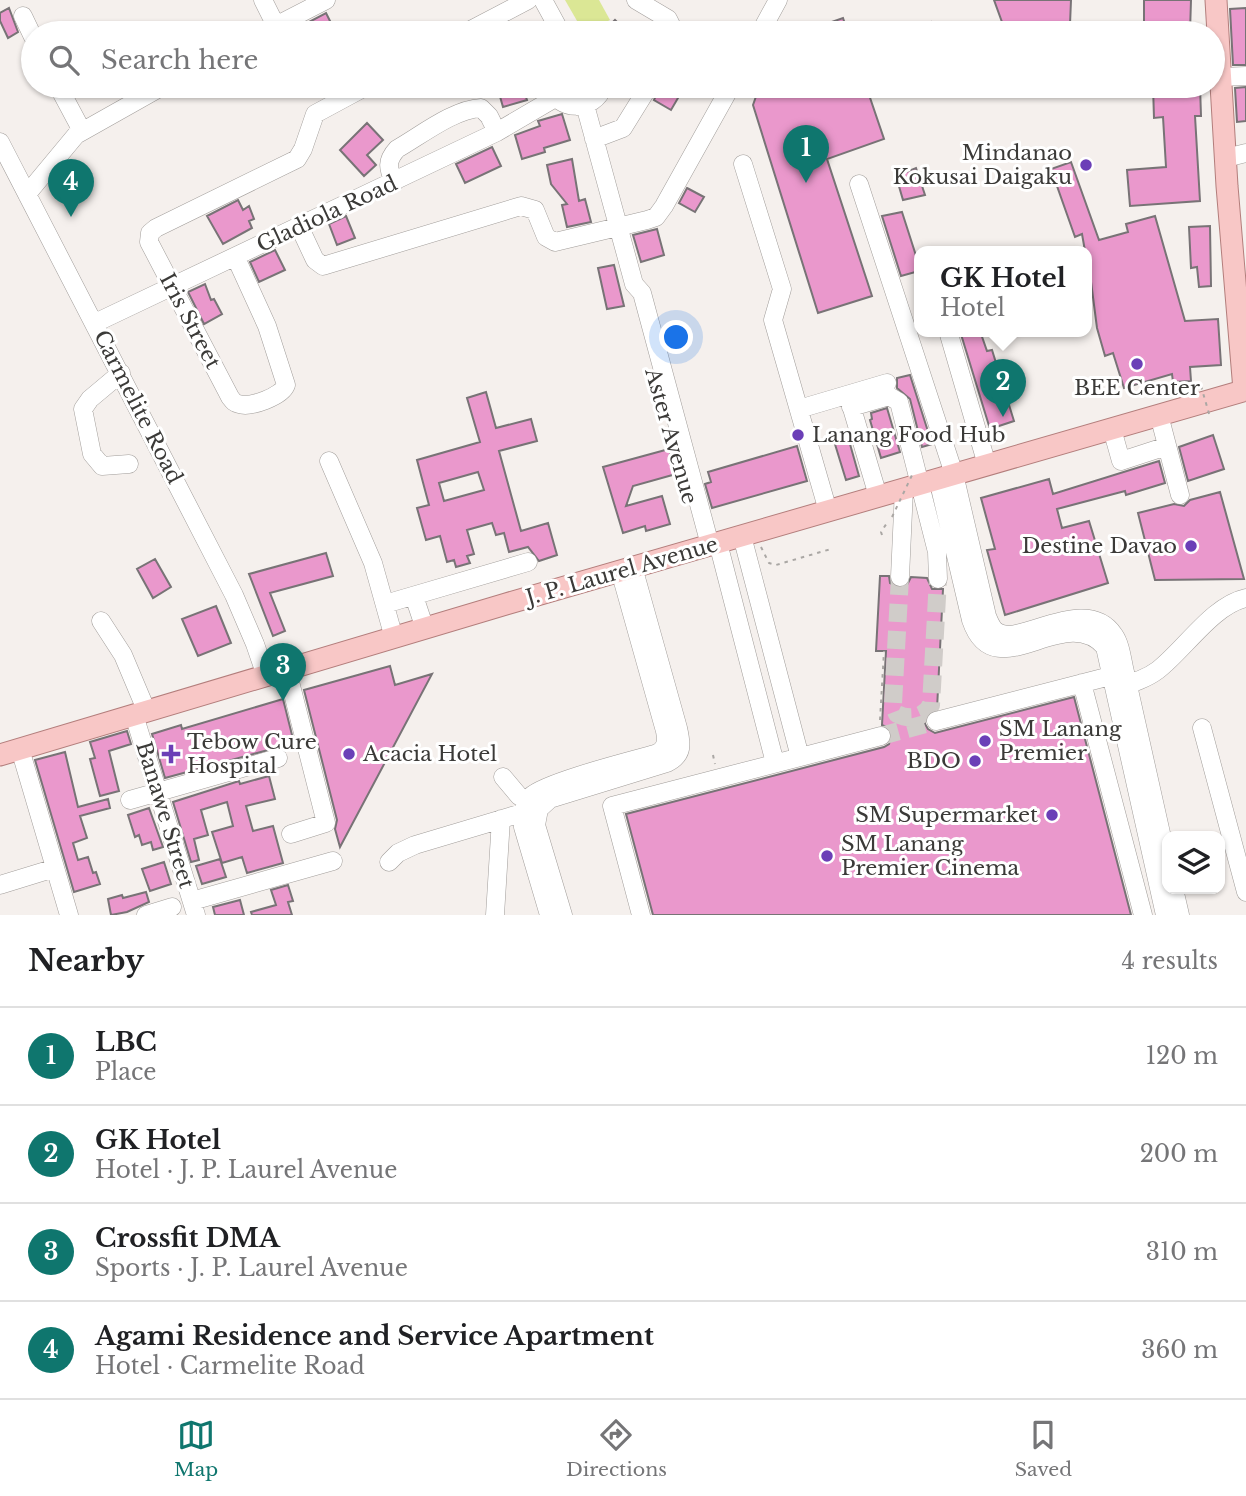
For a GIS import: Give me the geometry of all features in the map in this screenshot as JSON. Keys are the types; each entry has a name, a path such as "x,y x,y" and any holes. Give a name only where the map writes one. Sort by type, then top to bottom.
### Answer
{"main road":[{"path":"1216,0 1217,21"},
{"path":"1225,98 1236,155 1245,390"},
{"name":"J. P. Laurel Avenue","path":"10,752 828,511 926,479 987,465 1245,390"}],"street":[{"path":"262,0 267,21"},
{"path":"286,21 326,0"},
{"path":"489,21 528,0"},
{"path":"543,0 554,21"},
{"path":"636,0 669,21"},
{"path":"765,21 773,2"},
{"path":"23,16 25,21"},
{"path":"1225,67 1246,76"},
{"path":"64,98 82,131"},
{"path":"27,194 59,153 82,131 141,98"},
{"name":"Iris Street","path":"236,258 267,326 286,385 278,395 246,405 237,404 230,397 149,242 149,236 156,228 297,159 315,114 345,98"},
{"name":"Gladiola Road","path":"95,323 300,228 497,132 544,98"},
{"path":"559,98 569,106 585,105 595,98"},
{"path":"594,139 623,128 642,98"},
{"path":"300,228 315,260 323,266 521,206 535,210 546,237 555,242 647,220 660,213 724,98"},
{"name":"Aster Avenue","path":"585,105 634,284 642,293 642,313 677,441 775,763"},
{"path":"394,183 388,168 391,156 397,149 456,114 481,108 489,116 497,132"},
{"name":"Carmelite Road","path":"0,142 234,595 266,676"},
{"path":"743,164 782,289 773,320 828,511"},
{"path":"859,184 926,479 939,579"},
{"path":"950,337 987,465"},
{"path":"121,373 90,399 83,409 92,454 102,466 129,464"},
{"path":"850,401 887,383"},
{"path":"799,409 889,396 899,402 978,635 991,638 1018,634 1073,619 1098,621 1113,633 1119,644 1120,680 1162,860"},
{"path":"850,401 878,496"},
{"path":"1160,415 1180,495"},
{"path":"1112,429 1121,461 1167,446"},
{"path":"329,461 373,563 394,638"},
{"path":"900,577 926,479"},
{"path":"742,536 800,757"},
{"path":"385,604 528,562"},
{"path":"389,862 398,853 415,845 667,763 679,755 682,742 654,667 626,569"},
{"path":"414,596 425,629"},
{"path":"936,721 1082,683 1147,678 1230,603 1246,598"},
{"name":"Banawe Street","path":"101,621 123,655 141,713 158,793 194,908"},
{"path":"287,670 326,823 291,834"},
{"path":"1082,683 1143,915"},
{"path":"1202,728 1246,892"},
{"path":"641,915 612,806 880,736"},
{"path":"10,752 55,868 69,915"},
{"path":"130,800 278,758"},
{"path":"503,777 529,808 536,825 555,910"},
{"path":"1147,799 1162,845"},
{"path":"495,915 501,819"},
{"path":"194,908 333,860"},
{"path":"0,885 55,868"},
{"path":"1165,915 1170,894"},
{"path":"1170,894 1180,915"},
{"path":"146,915 172,907"}],"path":[{"path":"1201,386 1210,417"},
{"path":"882,535 881,531 892,517 926,479"},
{"path":"764,554 769,562 776,565 831,550"},
{"path":"880,736 884,651"},
{"path":"712,754 716,768"}],"green space":[{"path":"565,0 599,0 610,20 608,21 577,21"}],"building":[{"path":"994,0 1071,0 1070,21 1002,21"},
{"path":"1144,0 1191,0 1190,21 1144,21"},
{"path":"9,8 18,32 8,38 0,21 0,13"},
{"path":"1246,8 1246,65 1233,65 1230,9"},
{"path":"326,13 330,21 311,21"},
{"path":"1246,87 1246,121 1237,122 1235,88"},
{"path":"500,98 527,100 503,107"},
{"path":"655,98 678,98 671,110 654,100"},
{"path":"755,98 870,98 884,139 827,159 872,296 818,313 753,105"},
{"path":"1153,98 1200,98 1201,116 1195,116 1200,201 1130,206 1127,170 1166,167 1163,117 1154,118"},
{"path":"562,114 570,140 544,148 545,152 522,159 515,135 540,126 538,121"},
{"path":"367,123 383,140 367,155 376,165 364,176 340,150"},
{"path":"492,147 501,166 465,183 456,164"},
{"path":"572,159 579,201 585,199 591,222 567,227 562,205 567,204 551,184 547,165"},
{"path":"1071,162 1099,240 1128,232 1126,224 1155,216 1185,321 1218,319 1221,365 1190,367 1191,381 1173,382 1172,374 1124,388 1113,353 1105,356 1097,328 1092,290 1092,246 1084,246 1082,234 1075,237 1051,169"},
{"path":"916,168 925,195 903,200 896,176"},
{"path":"687,188 704,197 695,212 679,203"},
{"path":"238,200 243,210 249,206 254,219 249,221 252,228 223,244 207,216"},
{"path":"902,212 914,249 914,272 901,276 882,216"},
{"path":"346,216 355,238 337,245 329,224"},
{"path":"1210,226 1211,286 1199,287 1197,267 1191,268 1189,227"},
{"path":"657,229 664,255 641,262 633,235"},
{"path":"275,250 285,270 259,282 250,262"},
{"path":"614,265 624,306 607,309 598,268"},
{"path":"205,284 211,300 214,299 222,314 204,324 188,292"},
{"path":"962,337 982,337 987,351 992,350 1014,421 990,429"},
{"path":"910,375 932,444 922,447 910,399 897,388 897,378"},
{"path":"486,392 496,428 531,419 537,441 499,451 521,531 548,523 557,555 539,561 528,547 509,552 504,533 496,535 492,523 467,530 474,554 467,556 470,563 456,567 454,560 447,562 440,536 426,540 417,508 429,505 417,460 480,442 467,398","holes":["478,472 484,490 444,501 439,483"]},
{"path":"887,408 900,452 881,458 870,420 871,413"},
{"path":"1213,435 1224,469 1188,481 1179,447"},
{"path":"848,437 859,476 846,480 834,441"},
{"path":"797,446 807,481 712,508 705,484 711,482 708,472"},
{"path":"669,449 676,474 633,486 626,506 662,496 670,524 646,531 645,526 623,533 603,467"},
{"path":"1159,461 1165,483 1126,495 1125,491 1057,509 1062,528 1089,521 1108,583 1005,615 987,550 995,549 981,498 1049,479 1053,494"},
{"name":"Destine Davao","path":"1220,492 1244,579 1155,580 1138,513 1174,504 1184,506 1190,500"},
{"path":"326,553 333,576 270,593 285,631 273,636 249,574"},
{"path":"155,559 171,587 153,598 137,569"},
{"name":"SM Lanang Premier","path":"880,576 889,576 890,583 899,588 906,587 911,577 927,578 932,589 943,589 937,709 925,717 928,729 935,733 1074,697 1131,915 653,915 626,814 889,744 892,732 882,725 886,651 876,651"},
{"path":"216,606 231,643 198,656 182,619"},
{"name":"Acacia Hotel","path":"390,666 395,685 432,674 340,847 335,829 337,820 304,690"},
{"path":"283,699 294,743 165,778 152,734 181,725 182,729"},
{"path":"127,731 131,744 109,751 119,791 100,796 90,759 95,758 90,742"},
{"path":"65,752 78,807 108,799 110,808 80,816 87,838 73,843 78,860 88,857 100,884 74,892 35,760"},
{"path":"269,776 275,799 246,806 253,831 273,826 283,863 247,873 242,857 222,863 212,832 233,826 227,802 201,810 208,835 194,839 199,860 191,862 173,802 239,781 240,784"},
{"path":"149,808 163,847 153,850 151,842 142,845 139,835 135,837 128,815"},
{"path":"220,859 226,877 202,884 196,866"},
{"path":"164,862 171,884 150,891 142,869"},
{"path":"288,885 293,901 288,902 292,915 252,915 251,912 276,905 271,890"},
{"path":"146,892 149,902 127,912 111,915 108,899"},
{"path":"240,900 244,915 215,915 213,907"}],"tunnel":[{"path":"900,577 893,704 897,714 906,717 920,715 931,705 938,579"},
{"path":"881,736 929,723"}],"place":[{"name":"Mindanao Kokusai Daigaku","path":"1086,165"},
{"name":"LBC","path":"806,183"},
{"name":"Agami Residence and Service Apartment","path":"71,217"},
{"name":"BEE Center","path":"1137,364"},
{"name":"GK Hotel","path":"1003,417"},
{"name":"Lanang Food Hub","path":"798,435"},
{"name":"Destine Davao","path":"1191,546"},
{"name":"Crossfit DMA","path":"283,701"},
{"name":"SM Lanang Premier","path":"985,741"},
{"name":"Tebow Cure Hospital","path":"171,754"},
{"name":"Acacia Hotel","path":"349,754"},
{"name":"BDO","path":"975,761"},
{"name":"SM Supermarket","path":"1052,815"},
{"name":"SM Lanang Premier Cinema","path":"827,856"}]}
